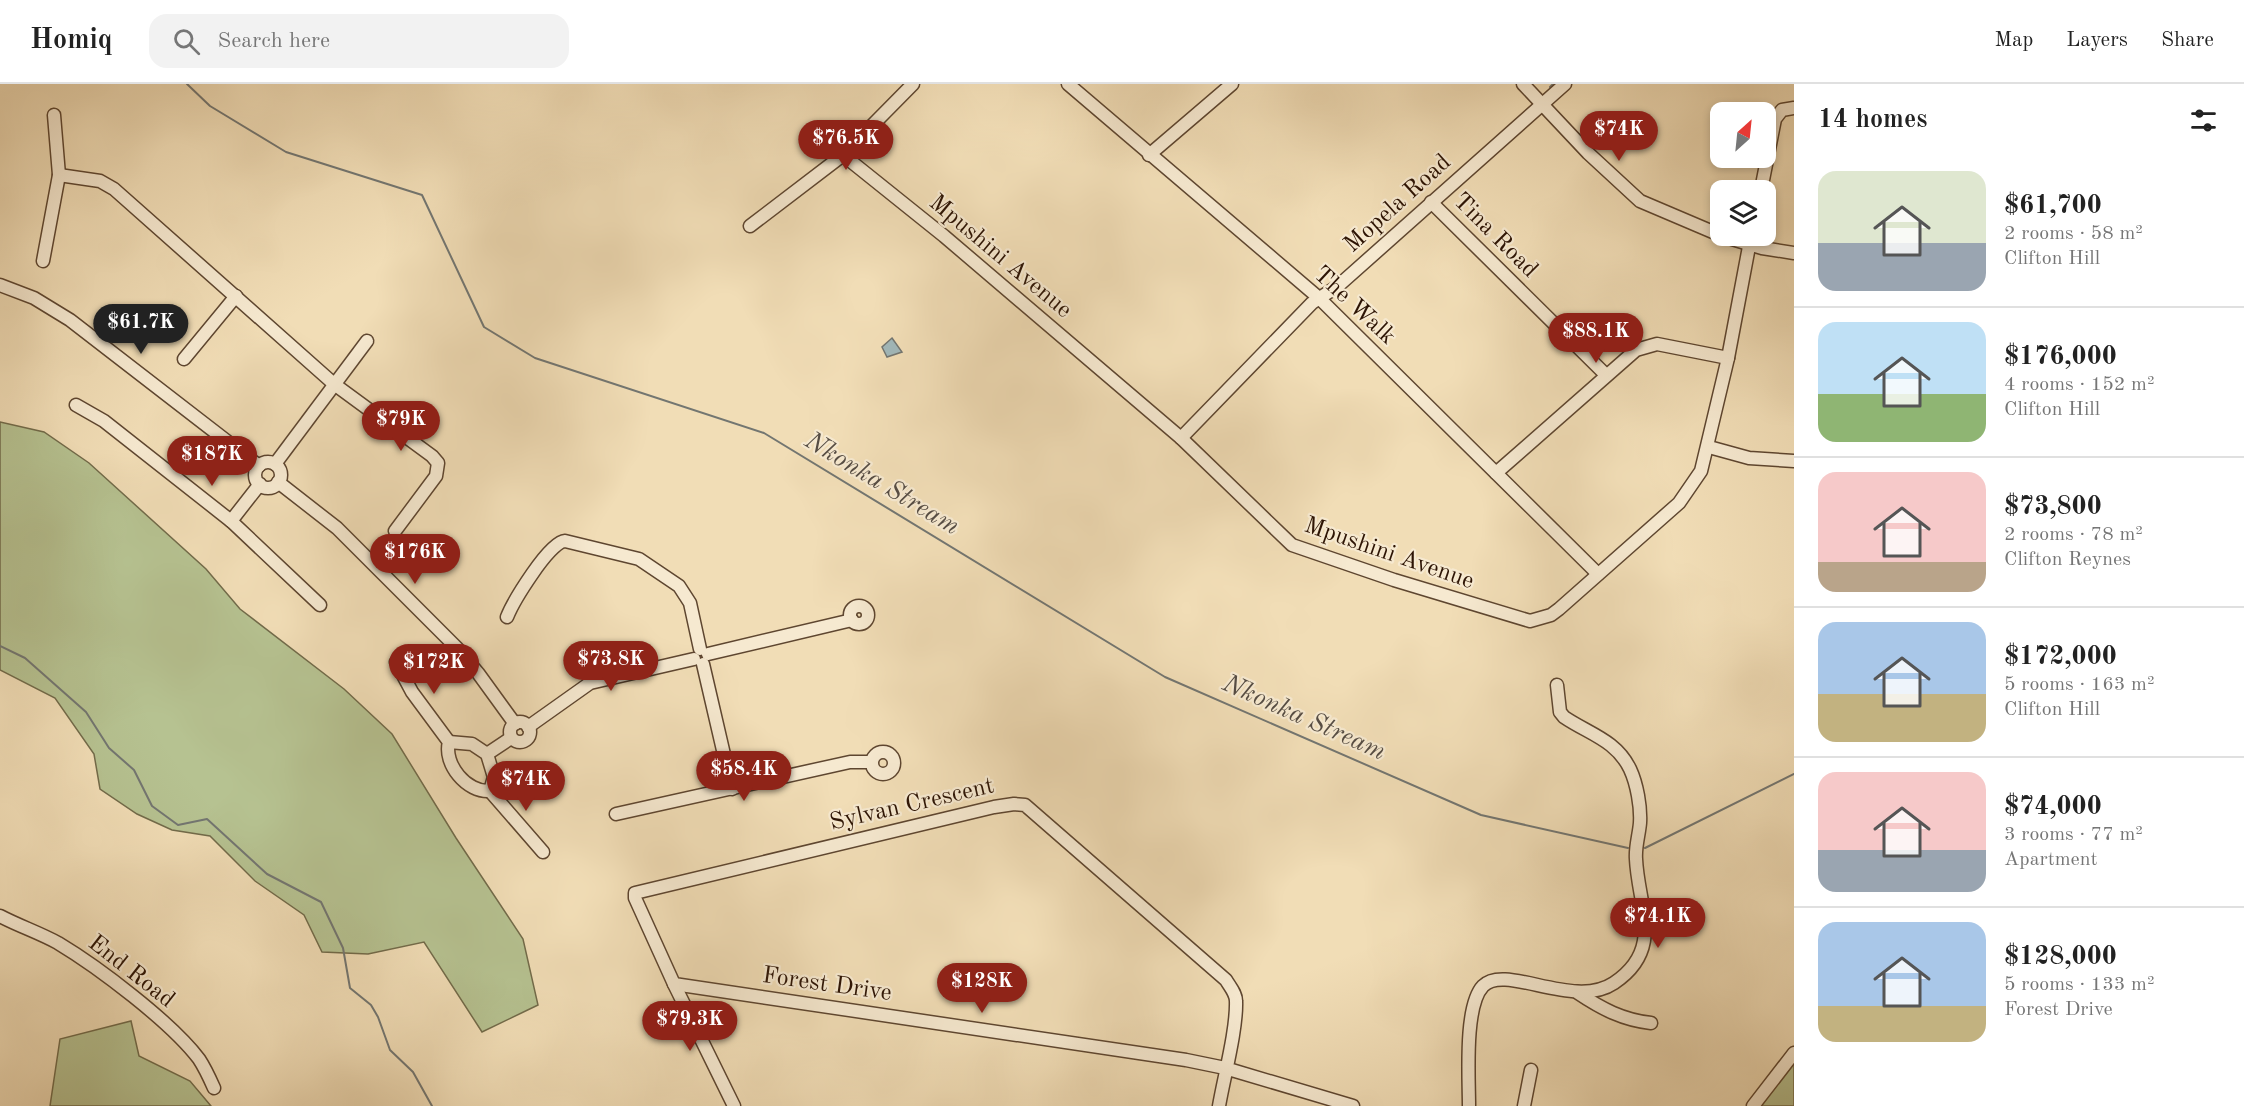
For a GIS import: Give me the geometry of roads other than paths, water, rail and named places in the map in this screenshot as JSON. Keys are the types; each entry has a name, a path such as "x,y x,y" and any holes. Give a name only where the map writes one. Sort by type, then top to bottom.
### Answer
{"street":[{"path":"750,226 843,155 914,84"},
{"name":"The Walk","path":"1068,84 1319,298 1598,573"},
{"path":"1149,155 1232,84"},
{"path":"1523,84 1640,201 1710,230"},
{"name":"Mopela Road","path":"1181,438 1319,298 1338,286 1564,84"},
{"path":"1763,180 1776,116 1782,110 1794,108"},
{"path":"43,261 59,175 54,115"},
{"name":"Mpushini Avenue","path":"843,155 944,236 1181,438 1292,545 1394,580 1530,621 1551,615 1687,493 1701,471 1709,447 1750,246"},
{"path":"59,175 107,184 334,384 438,463 436,476 395,531"},
{"name":"Tina Road","path":"1431,202 1606,375"},
{"path":"1771,246 1794,253"},
{"path":"0,285 34,298 70,320 259,466"},
{"path":"184,358 236,296"},
{"path":"274,464 367,341"},
{"path":"1496,473 1636,350 1647,345 1669,345 1728,358"},
{"path":"76,405 104,421 231,521 320,605"},
{"path":"1709,447 1749,458 1794,461"},
{"path":"266,462 274,464 281,474 278,482 272,487 260,484 256,477 259,466 266,462"},
{"path":"278,482 337,528 456,648 478,673 514,724"},
{"path":"231,521 260,484"},
{"path":"507,617 512,603 555,545 565,541 639,559 679,586 690,603 732,789"},
{"path":"528,727 590,683 852,620"},
{"path":"396,662 412,692 449,742 447,756 464,781 483,791 490,791 543,852"},
{"path":"1469,1106 1473,1004 1484,984 1494,979 1509,979 1576,993 1588,993 1613,984 1635,962 1643,947 1646,916 1636,856 1640,821 1630,770 1608,741 1564,717 1560,712 1557,686"},
{"path":"514,724 520,723 528,727"},
{"path":"511,738 511,729 514,724"},
{"path":"511,738 517,742 526,740 529,734 528,727"},
{"path":"487,753 511,738"},
{"path":"449,742 472,744 487,753 494,777 490,791"},
{"path":"616,814 850,762 871,762"},
{"name":"Sylvan Crescent","path":"674,984 635,898 635,892 994,807 1025,805 1226,980 1234,992 1236,1001 1219,1106"},
{"name":"End Road","path":"0,916 73,953 147,1009 180,1038 200,1061 214,1088"},
{"path":"674,984 734,1106"},
{"name":"Forest Drive","path":"674,984 999,1031 1225,1068 1353,1106"},
{"path":"1576,993 1608,1012 1632,1021 1652,1023"},
{"path":"1753,1106 1794,1053"},
{"path":"1524,1106 1530,1070"}],"water":[{"path":"892,338 902,352 887,357 882,347"}],"waterway":[{"name":"Nkonka Stream","path":"187,84 210,106 286,152 422,195 484,327 535,358 764,433 1165,677 1481,815 1628,848"},
{"path":"1550,87 1553,84"},
{"path":"0,646 25,658 86,712 109,748 134,770 152,806 178,825 207,819 267,874 321,902 343,948 350,988 371,1005 390,1050 413,1072 432,1106"},
{"name":"Nkonka Stream","path":"1645,848 1794,774"}]}
